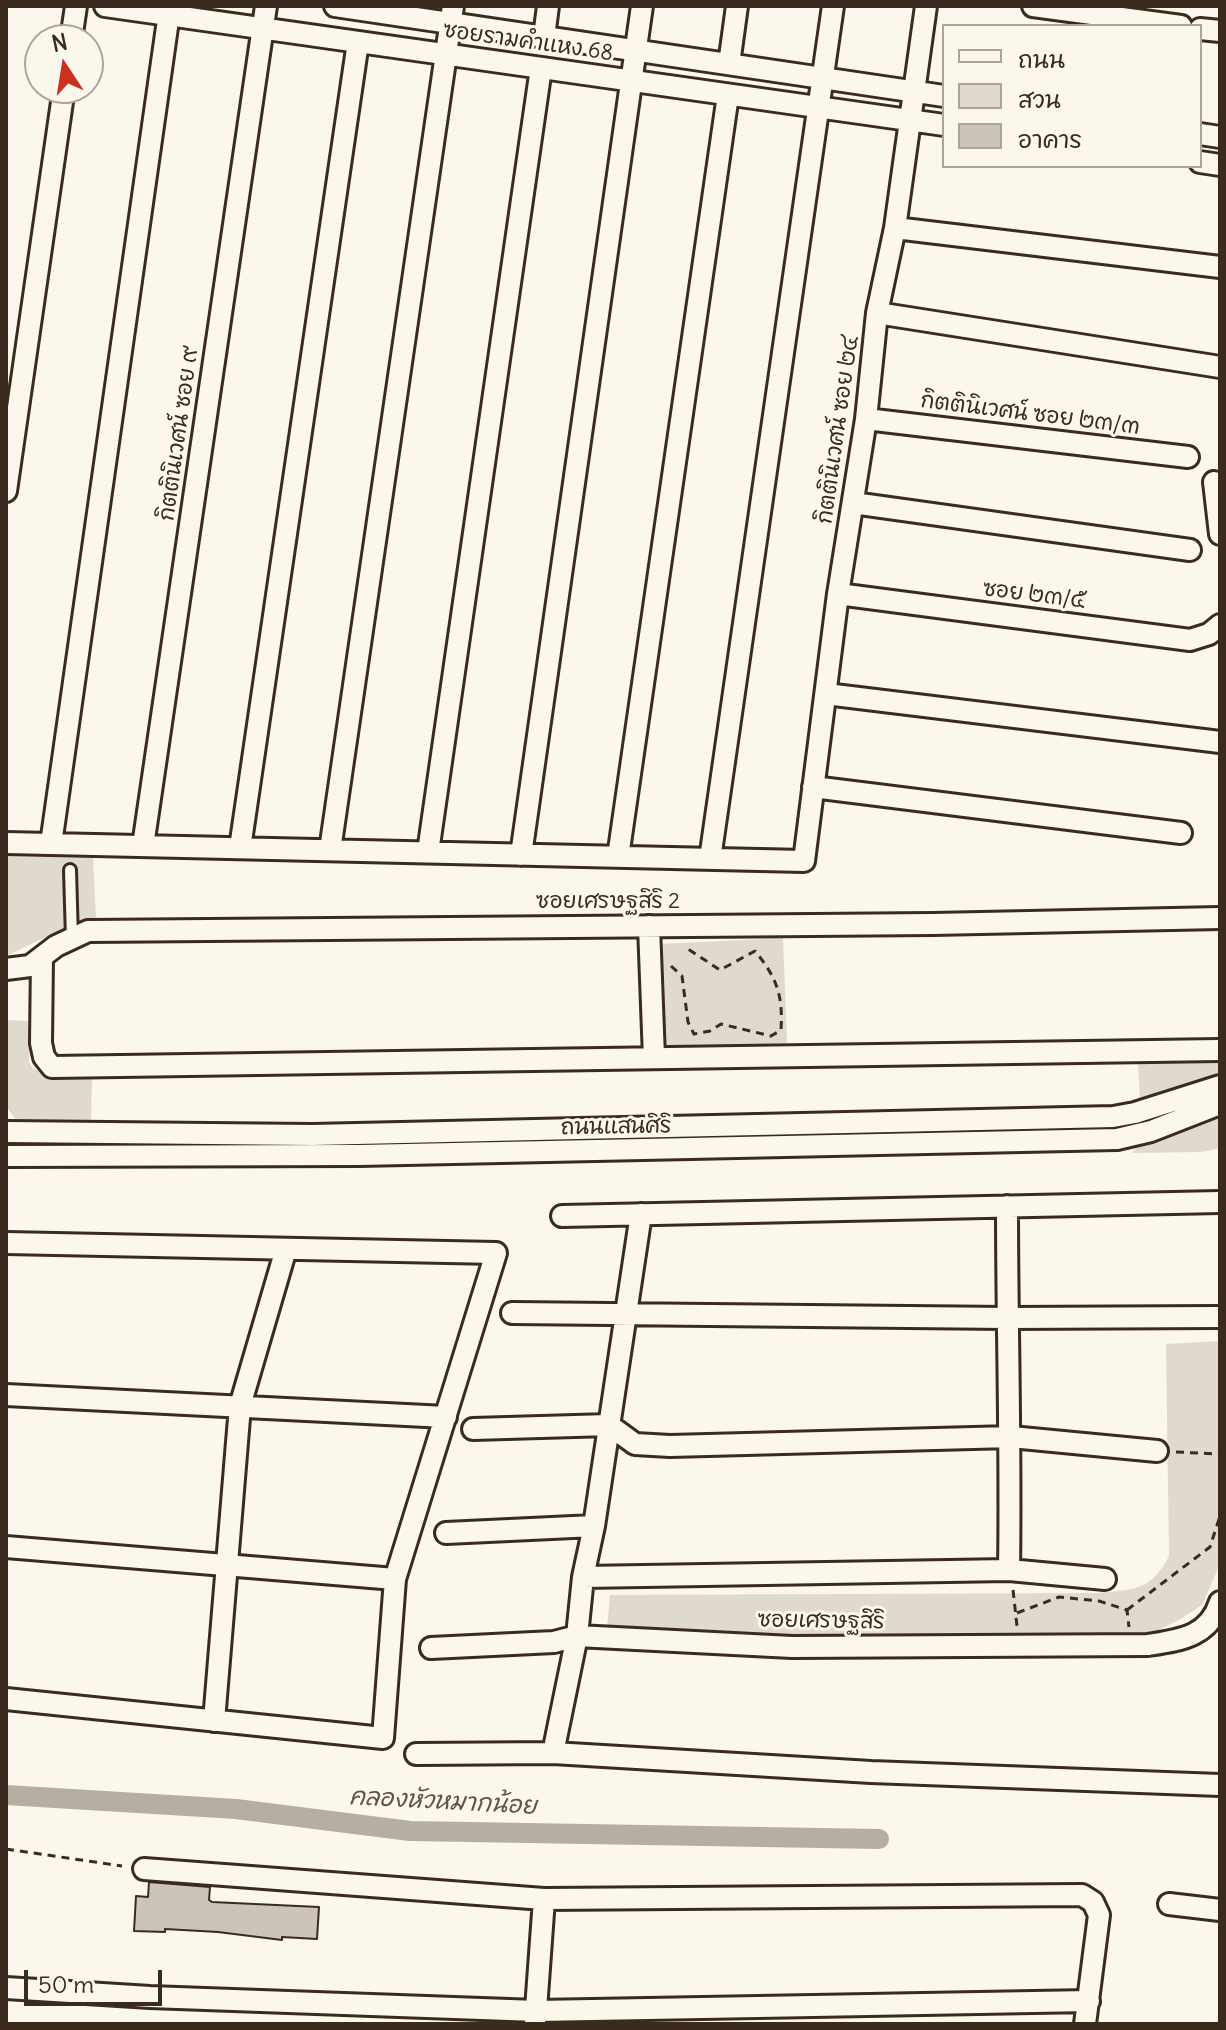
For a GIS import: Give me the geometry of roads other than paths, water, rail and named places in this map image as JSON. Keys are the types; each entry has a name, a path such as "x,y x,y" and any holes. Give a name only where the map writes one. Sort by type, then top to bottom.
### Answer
{"street":[{"name":"ซอยรามคำแหง 68","path":"105,6 170,11 263,29 942,125"},
{"name":"กิตตินิเวศน์ ซอย ๙","path":"143,846 266,6"},
{"name":"ซอยรามคำแหง 68","path":"335,6 452,14 544,37 942,96"},
{"path":"544,37 548,6"},
{"path":"521,855 642,6"},
{"path":"729,64 737,6"},
{"path":"6,843 710,859 833,6"},
{"name":"กิตตินิเวศน์ ซอย ๒๔","path":"710,859 804,861 838,594 866,419 877,313 895,228 926,6"},
{"path":"1033,6 1166,24"},
{"path":"51,844 170,11"},
{"path":"330,850 452,14"},
{"path":"240,848 358,42"},
{"path":"428,852 541,68"},
{"path":"618,857 728,95"},
{"path":"6,491 62,104"},
{"path":"895,228 1220,267"},
{"path":"877,313 1220,367"},
{"name":"กิตตินิเวศน์ ซอย ๒๓/๓","path":"866,419 1188,457"},
{"path":"1214,482 1220,534"},
{"path":"853,503 1190,550"},
{"name":"ซอย ๒๓/๕","path":"838,594 1190,640 1209,634 1220,625"},
{"path":"826,694 1220,742"},
{"path":"813,787 1181,833"},
{"name":"ซอยเศรษฐสิริ 2","path":"6,969 30,966 88,931 933,924 1220,918"},
{"path":"649,926 654,1058"},
{"path":"42,957 41,1043 44,1057 52,1067 1220,1050"},
{"name":"ถนนแสนศิริ","path":"6,1132 365,1133 1113,1117 1218,1095"},
{"name":"ถนนแสนศิริ","path":"6,1156 364,1155 1117,1139 1151,1131 1218,1095"},
{"path":"1050,1140 1051,1118"},
{"path":"713,1125 713,1148"},
{"path":"364,1155 365,1133"},
{"path":"194,1134 194,1157"},
{"path":"562,1216 1220,1202"},
{"path":"1007,1206 1011,1437 1009,1570"},
{"path":"553,1753 577,1636 583,1577 594,1526 641,1214"},
{"path":"6,1243 496,1253 395,1579 383,1738 6,1699"},
{"path":"214,1721 240,1406 286,1249"},
{"path":"512,1313 1220,1317"},
{"path":"6,1395 446,1417"},
{"path":"473,1429 609,1425 635,1444 670,1446 1011,1437 1157,1451"},
{"path":"446,1533 594,1526"},
{"path":"6,1547 395,1579"},
{"path":"583,1577 1009,1570 1105,1579"},
{"name":"ซอยเศรษฐสิริ","path":"431,1648 554,1642 577,1636 792,1647 1148,1645 1214,1632 1220,1602"},
{"path":"416,1754 553,1753 871,1772 1220,1785"},
{"path":"144,1869 544,1899 1082,1895 1093,1902 1099,1915 1085,2024"},
{"path":"536,2018 544,1899"},
{"path":"1169,1904 1220,1910"},
{"path":"6,1988 536,2018 1089,2001"}],"lane":[{"path":"70,870 72,939"}],"waterway":[{"name":"คลองหัวหมากน้อย","path":"6,1795 236,1809 410,1831 879,1839"}]}
